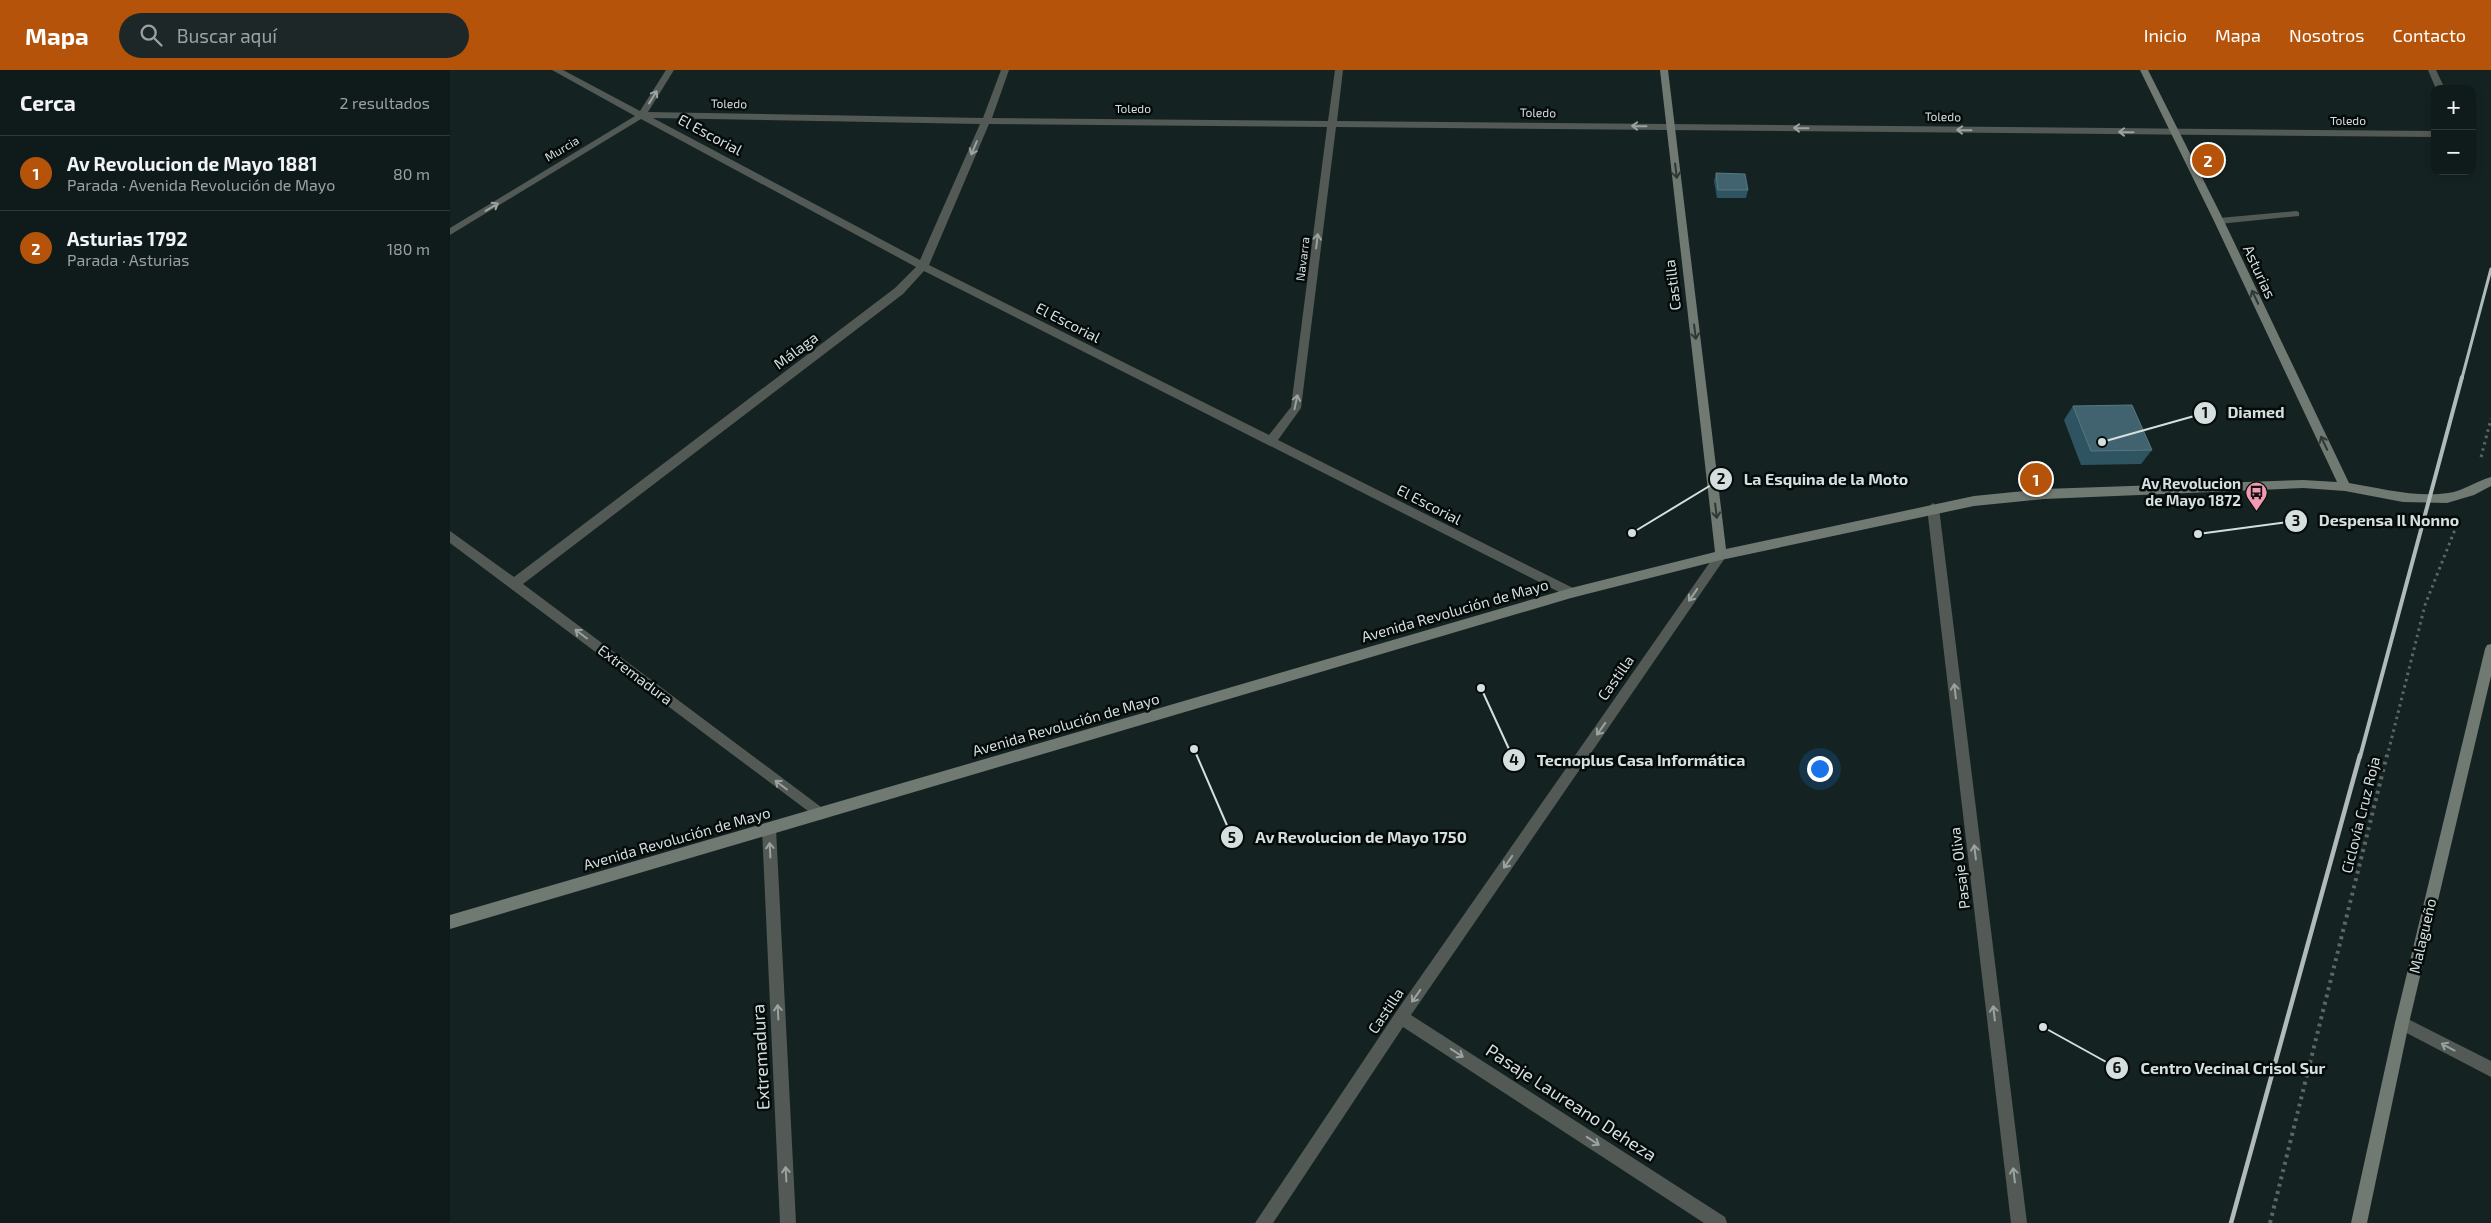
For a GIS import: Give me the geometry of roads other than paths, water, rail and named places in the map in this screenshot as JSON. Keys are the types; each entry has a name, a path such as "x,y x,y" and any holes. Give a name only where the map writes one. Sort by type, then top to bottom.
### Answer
{"main road":[{"name":"Castilla","path":"1664,70 1721,555"},
{"name":"Asturias","path":"2144,70 2219,221 2345,488"},
{"name":"Avenida Revolución de Mayo","path":"450,922 1571,594 1721,555 1933,508 1974,501 2044,494 2303,484 2403,497 2448,498 2470,492 2491,481"},
{"name":"Malagueño","path":"2359,1223 2402,1023 2491,649"}],"street":[{"name":"El Escorial","path":"556,70 923,266 1571,594"},
{"name":"Murcia","path":"450,232 642,115 670,70"},
{"name":"Málaga","path":"514,584 900,290 923,266 986,120 1005,70"},
{"name":"Navarra","path":"1270,442 1296,408 1339,70"},
{"path":"2432,70 2440,85"},
{"name":"Toledo","path":"642,115 2431,134"},
{"path":"2219,221 2296,214"},
{"name":"Pasaje Oliva","path":"1933,508 2019,1223"},
{"name":"Extremadura","path":"450,536 820,814"},
{"name":"Castilla","path":"1263,1223 1401,1017 1721,555"},
{"name":"Extremadura","path":"769,829 788,1223"},
{"name":"Pasaje Laureano Deheza","path":"1401,1017 1719,1223"},
{"path":"2402,1023 2491,1069"}],"railway":[{"path":"2462,378 2491,269"},
{"path":"2360,757 2462,377"},
{"path":"2231,1223 2360,755"}],"place":[{"name":"Asturias 1792","path":"2208,160"},
{"name":"Diamed","path":"2102,442"},
{"name":"Av Revolucion de Mayo 1881","path":"2036,479"},
{"name":"Av Revolucion de Mayo 1872","path":"2257,512"},
{"name":"La Esquina de la Moto","path":"1632,533"},
{"name":"Despensa Il Nonno","path":"2198,534"},
{"name":"Tecnoplus Casa Informática","path":"1481,688"},
{"name":"Av Revolucion de Mayo 1750","path":"1194,749"},
{"name":"Centro Vecinal Crisol Sur","path":"2043,1027"}]}
